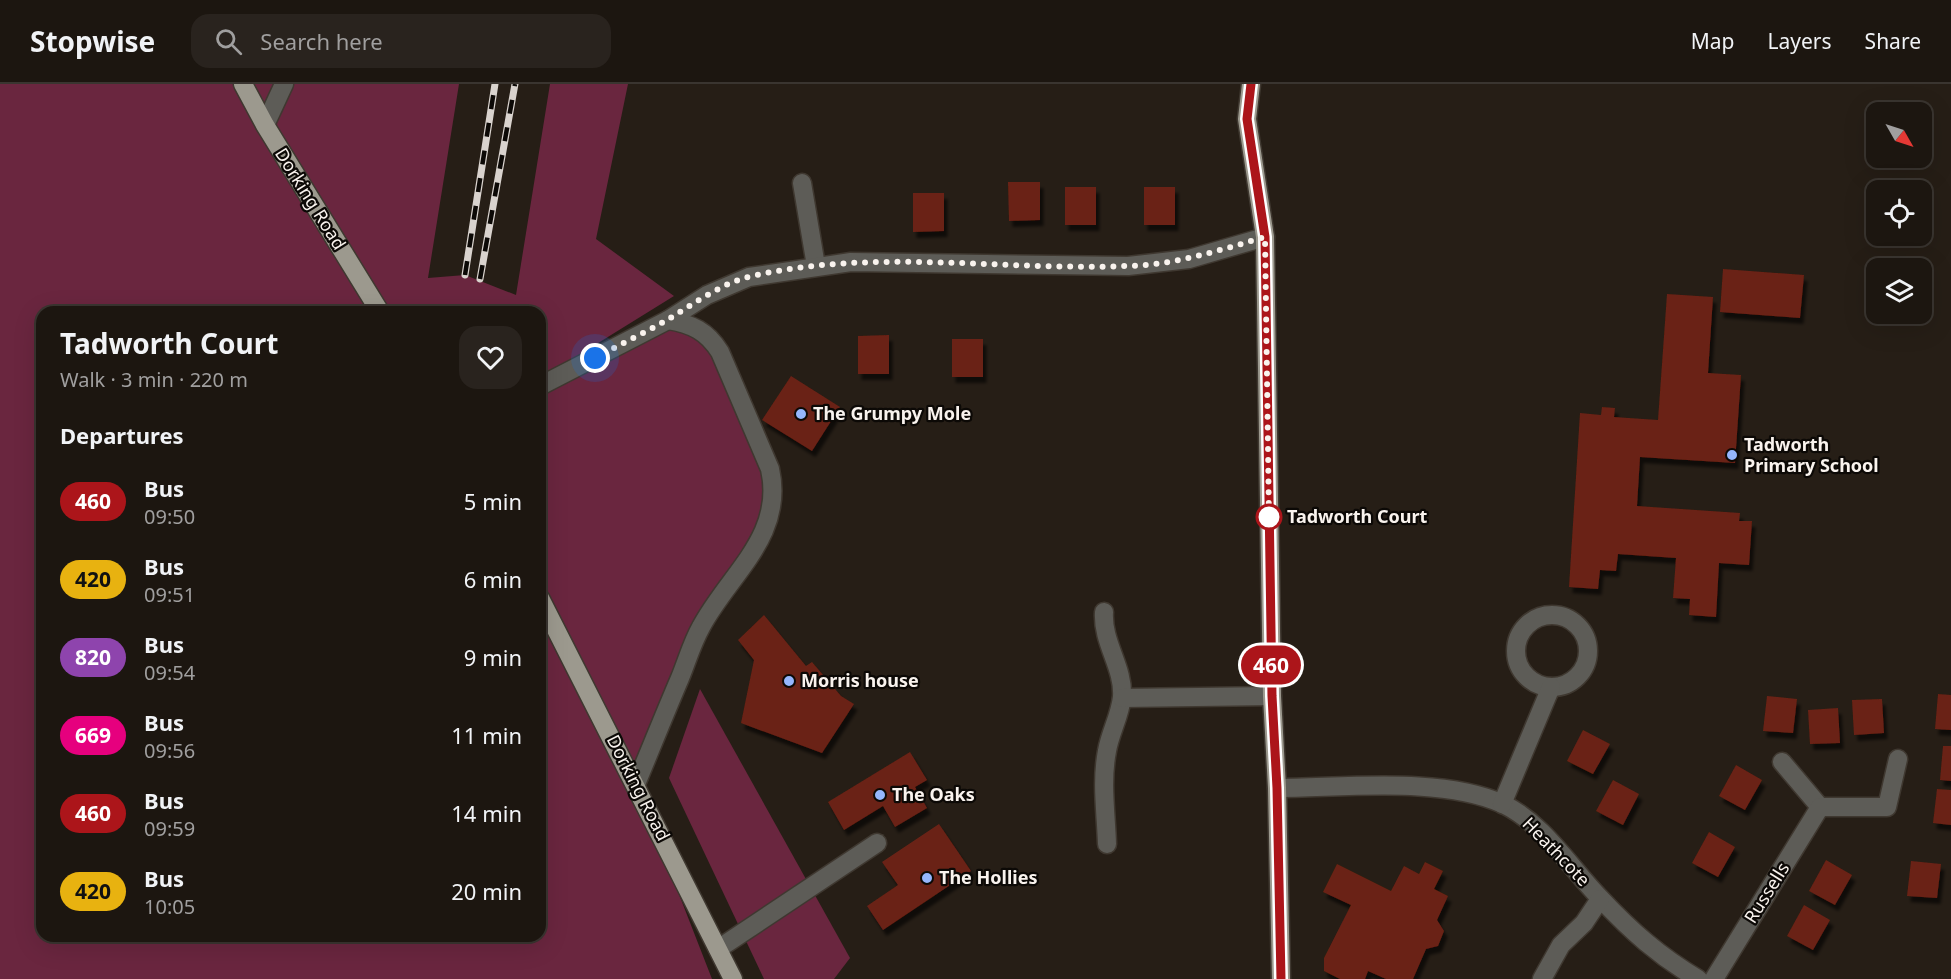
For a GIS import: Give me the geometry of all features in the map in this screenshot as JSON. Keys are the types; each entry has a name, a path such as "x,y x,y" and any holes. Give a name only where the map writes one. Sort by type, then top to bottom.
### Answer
{"main road":[{"name":"Dorking Road","path":"243,84 264,125 376,306"},
{"path":"1251,84 1247,119 1265,237 1272,696 1277,788 1281,979"},
{"name":"Dorking Road","path":"546,610 733,979"}],"street":[{"path":"264,125 284,84"},
{"path":"802,183 816,266"},
{"path":"546,383 668,320 706,295 749,277 816,266 863,262 1128,266 1189,259 1265,237"},
{"path":"636,784 701,626 749,558 765,528 772,508 775,488 770,469 712,338 699,328 668,320"},
{"path":"1104,612 1103,629 1117,662 1122,698 1110,738 1104,774 1107,844"},
{"path":"1502,804 1551,687"},
{"path":"1122,698 1272,696"},
{"path":"1782,762 1820,807 1887,807 1898,759"},
{"name":"Heathcote","path":"1277,788 1436,787 1502,804 1529,821 1552,842 1600,899 1654,951 1698,979"},
{"name":"Russells","path":"1714,979 1820,807"},
{"path":"718,949 877,843"},
{"path":"1542,979 1561,945 1584,923 1600,899"}],"shaded area":[{"path":"0,84 459,84 428,278 465,275 516,295 550,84 628,84 596,239 674,296 546,375 546,306 36,306 36,942 546,942 546,383 668,320 712,338 773,497 701,626 636,784 712,979 0,979"},
{"path":"700,689 850,958 834,979 764,979 669,778"}],"building":[{"path":"1008,182 1040,182 1040,220 1009,221"},
{"path":"1065,187 1096,187 1096,225 1065,225"},
{"path":"1144,187 1175,187 1175,225 1144,225"},
{"path":"913,193 944,193 944,231 913,232"},
{"path":"1723,269 1804,275 1800,318 1720,312"},
{"path":"1667,294 1713,297 1708,373 1741,375 1735,463 1640,457 1637,506 1740,513 1739,521 1752,521 1749,565 1719,563 1716,617 1689,615 1690,599 1673,598 1676,558 1618,554 1616,571 1600,570 1598,589 1569,587 1580,413 1601,415 1602,407 1615,408 1614,417 1658,420"},
{"path":"889,335 889,374 858,374 858,336"},
{"path":"952,339 983,339 983,377 952,377"},
{"name":"The Grumpy Mole","path":"791,376 840,407 812,451 762,420"},
{"name":"Morris house","path":"764,615 806,666 812,662 841,696 854,704 822,753 741,723 754,660 738,640"},
{"path":"1938,694 1951,695 1951,730 1935,729"},
{"path":"1767,696 1797,699 1793,733 1763,731"},
{"path":"1882,699 1884,733 1854,735 1852,700"},
{"path":"1838,708 1840,743 1810,744 1808,710"},
{"path":"1583,730 1610,744 1593,774 1567,761"},
{"path":"1943,746 1951,746 1951,781 1940,780"},
{"name":"The Oaks","path":"910,752 927,780 915,787 927,808 895,827 883,806 844,830 828,802"},
{"path":"1736,765 1762,780 1745,810 1719,796"},
{"path":"1613,780 1639,794 1623,825 1596,811"},
{"path":"1937,789 1951,790 1951,825 1933,823"},
{"name":"The Hollies","path":"939,824 971,871 883,930 867,906 898,885 882,862"},
{"path":"1709,832 1735,847 1718,877 1692,863"},
{"path":"1826,860 1852,875 1835,905 1809,891"},
{"path":"1911,861 1941,864 1937,898 1907,896"},
{"path":"1425,862 1443,871 1434,889 1448,896 1437,920 1444,931 1438,946 1426,949 1413,979 1386,979 1368,971 1365,979 1340,979 1324,971 1324,958 1351,905 1323,892 1337,864 1391,891 1404,866 1419,874"},
{"path":"1804,905 1830,920 1813,950 1787,936"}],"railway":[{"path":"465,275 495,84"},
{"path":"480,279 515,84"}],"bus line":[{"name":"460","path":"1251,84 1247,119 1265,237 1272,696 1277,788 1281,979"}],"place":[{"name":"The Grumpy Mole","path":"801,414"},
{"name":"Tadworth Primary School","path":"1732,455"},
{"name":"Tadworth Court","path":"1269,517"},
{"name":"Morris house","path":"789,681"},
{"name":"The Oaks","path":"880,795"},
{"name":"The Hollies","path":"927,878"}],"route":[{"path":"595,358 668,320 706,295 749,277 793,269 851,262 1128,266 1189,259 1265,237 1269,517"}]}
